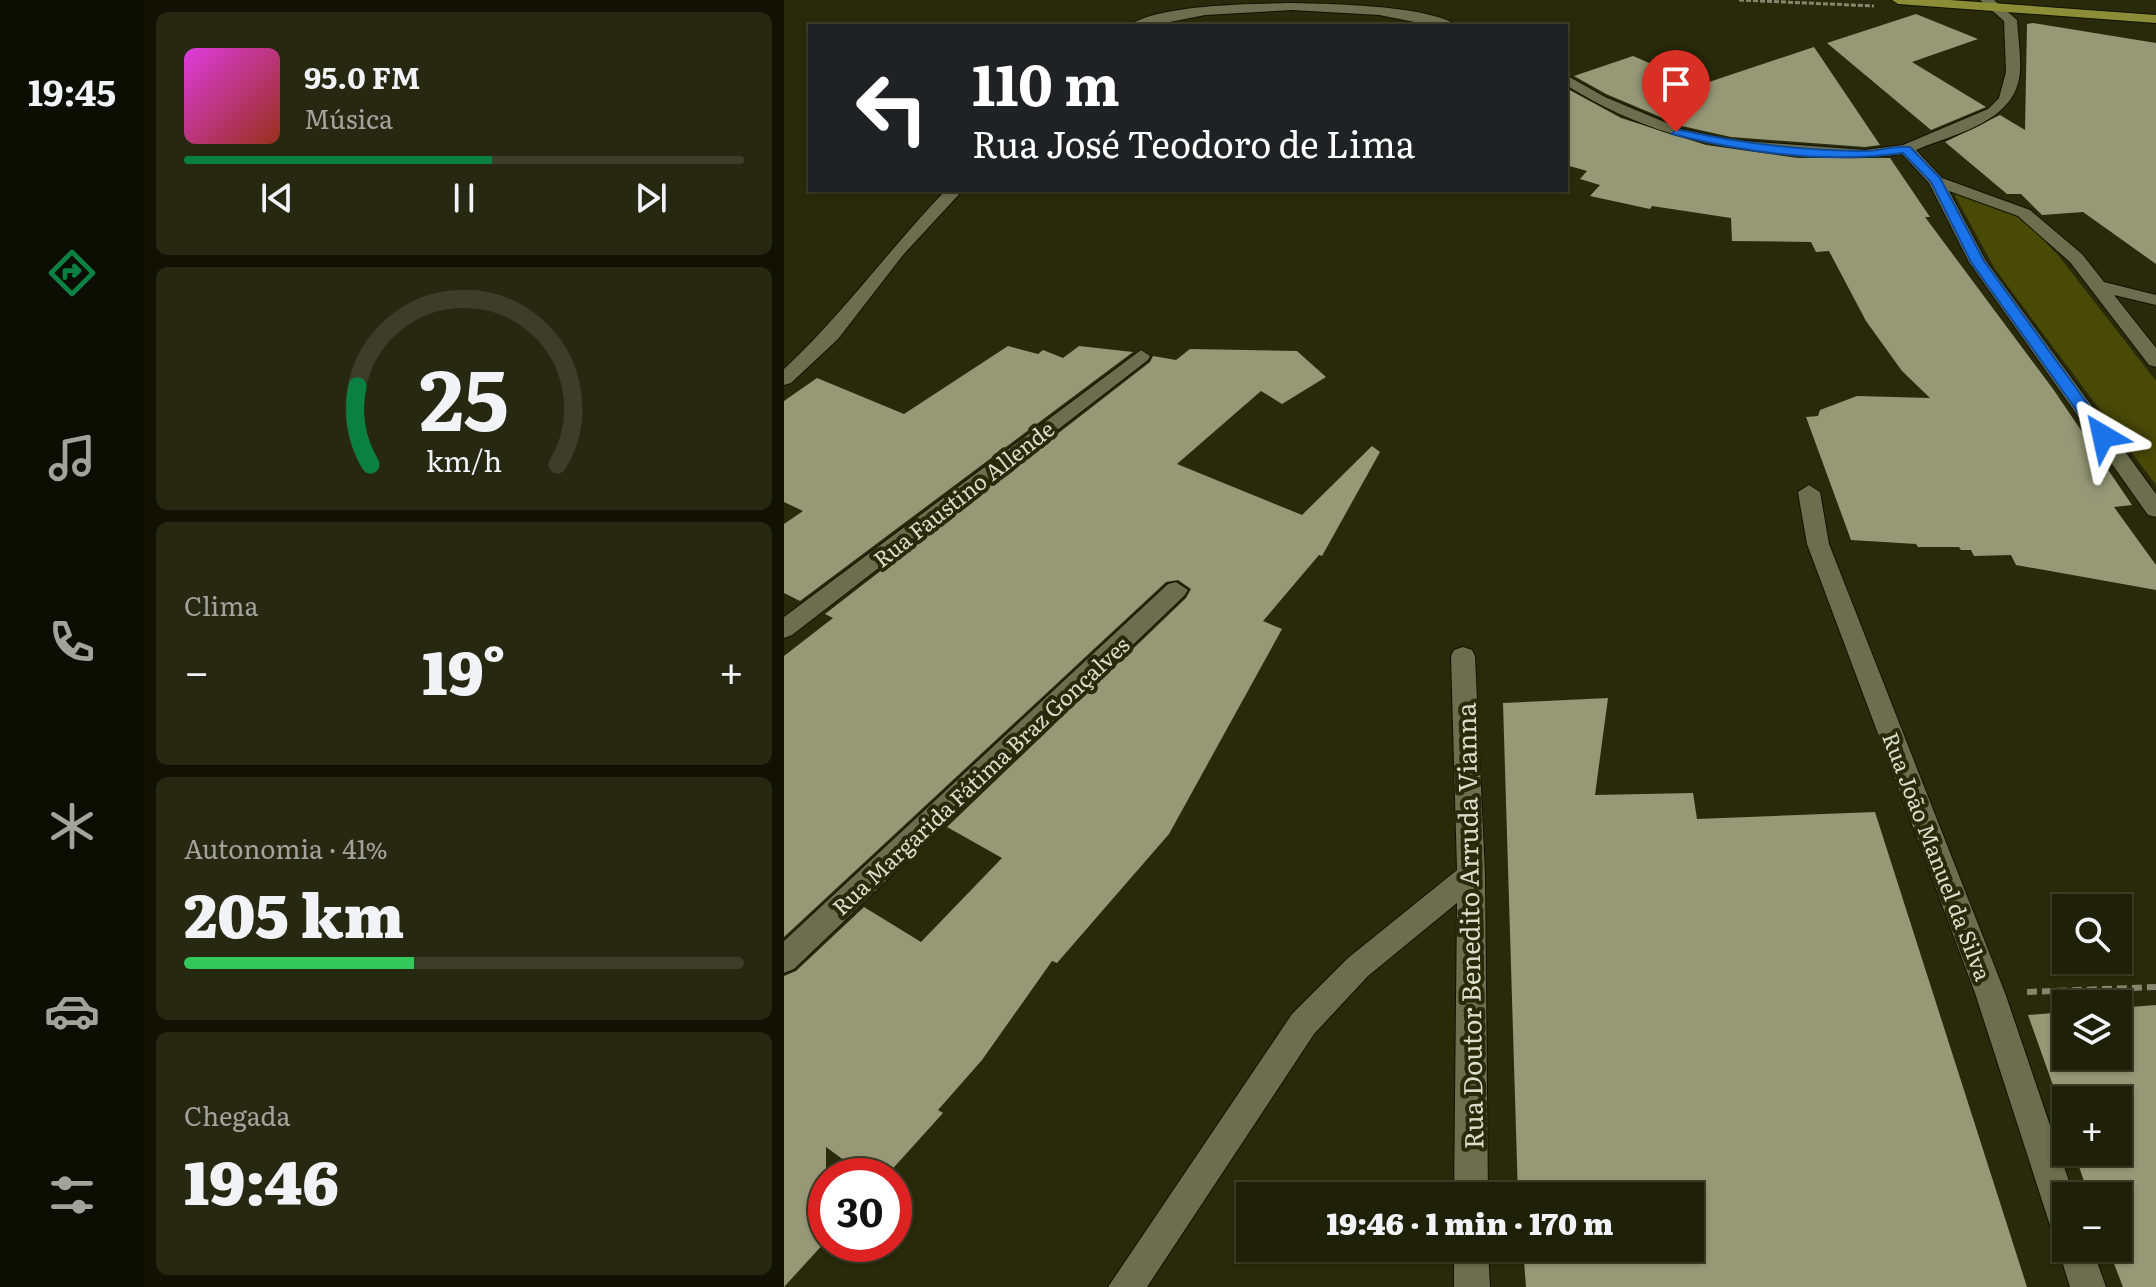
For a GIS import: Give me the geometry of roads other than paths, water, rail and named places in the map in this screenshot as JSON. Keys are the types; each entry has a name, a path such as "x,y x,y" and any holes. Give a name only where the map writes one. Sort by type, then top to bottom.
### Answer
{"main road":[{"path":"1898,0 1989,3 2156,19"}],"street":[{"path":"1568,80 1600,100 1676,132 1731,145 1865,155 1906,149 1993,112 2006,99 2013,72 2010,20 1989,3"},
{"path":"1141,24 1185,9 1274,5 1378,10 1442,24"},
{"path":"1906,149 1936,181 1978,262 2156,510"},
{"path":"1936,181 1986,196 2024,213 2076,258 2156,361"},
{"path":"784,379 831,335 897,251 953,192"},
{"path":"2098,286 2156,300"},
{"name":"Rua Faustino Allende","path":"784,629 1141,356"},
{"name":"Rua João Manuel da Silva","path":"1809,492 1818,544 1990,993 2053,1182"},
{"name":"Rua Margarida Fátima Braz Gonçalves","path":"784,960 1176,590"},
{"name":"Rua Doutor Benedito Arruda Vianna","path":"1463,656 1471,875 1471,1182"},
{"path":"1126,1287 1303,1024 1358,967 1471,875"},
{"path":"1471,1262 1472,1287"},
{"path":"2080,1262 2088,1287"}]}
